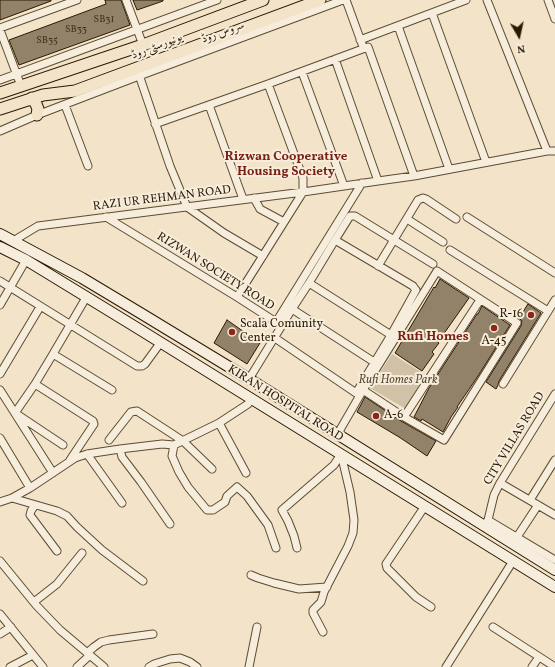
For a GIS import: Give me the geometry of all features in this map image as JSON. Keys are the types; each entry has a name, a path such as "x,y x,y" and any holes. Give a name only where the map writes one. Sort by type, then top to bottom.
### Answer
{"main road":[{"name":"یونیورسٹی روڈ","path":"0,93 143,45 263,0"},
{"name":"یونیورسٹی روڈ","path":"0,108 48,94 76,91 138,72 320,0"},
{"path":"32,98 38,109 37,115"},
{"name":"KIRAN HOSPITAL ROAD","path":"0,234 82,278 486,523 515,541 555,570"},
{"name":"KIRAN HOSPITAL ROAD","path":"0,247 26,260 87,296 555,587"},
{"path":"75,290 82,278"}],"street":[{"path":"21,86 0,29 77,0"},
{"path":"126,0 143,45"},
{"path":"0,80 217,0"},
{"path":"344,0 363,48"},
{"name":"سروس روڈ","path":"0,131 65,105 138,72 344,0"},
{"path":"360,40 466,0"},
{"path":"487,0 547,151"},
{"path":"549,0 555,19"},
{"path":"432,13 486,162"},
{"path":"398,26 449,169"},
{"path":"155,124 368,47 414,176"},
{"path":"335,59 378,181"},
{"path":"138,72 170,166 187,206 224,234 263,256"},
{"path":"302,72 344,186"},
{"path":"237,297 303,192 303,178 268,84"},
{"path":"65,105 88,166"},
{"path":"209,105 243,199"},
{"name":"RAZI UR REHMAN ROAD","path":"13,241 38,226 303,192 414,176 547,151 555,151"},
{"name":"RIZWAN SOCIETY ROAD","path":"106,217 276,322 362,183"},
{"path":"254,198 260,209 284,222"},
{"path":"378,266 418,200 423,198 426,199 456,219"},
{"path":"249,380 350,216 353,215 394,240 480,300 517,323 445,440 404,417 363,390"},
{"path":"467,217 555,273"},
{"path":"407,219 443,242"},
{"path":"275,338 356,393 416,290 413,286 335,240"},
{"path":"450,250 548,311"},
{"path":"0,305 26,260"},
{"path":"337,434 435,268"},
{"path":"0,281 137,366 142,366 145,364 161,342"},
{"path":"309,284 391,335"},
{"path":"15,413 35,384 87,296"},
{"path":"404,417 480,300"},
{"path":"503,384 555,300"},
{"path":"0,374 40,307"},
{"path":"292,309 374,362"},
{"path":"53,354 112,390"},
{"path":"35,384 93,421 94,424 67,464"},
{"path":"0,390 53,473"},
{"name":"CITY VILLAS ROAD","path":"486,523 494,495 500,483 555,394"},
{"path":"0,502 12,498 30,488 75,458 87,454 162,444 174,445 219,423 248,404 252,398"},
{"path":"109,440 131,412 137,411 182,440 212,469"},
{"path":"15,413 62,445"},
{"path":"219,423 246,473"},
{"path":"0,438 30,488"},
{"path":"174,445 172,456 179,472 188,487 207,510 213,510 225,502 227,496 237,487 247,496 268,525 276,548"},
{"path":"120,449 122,457 170,524"},
{"path":"87,454 122,503"},
{"path":"297,548 294,536 282,510 334,465 341,454"},
{"path":"323,632 313,613 321,602 324,592 348,546 353,533 354,520 350,492 341,454"},
{"path":"530,500 552,471 555,460"},
{"path":"500,483 555,515"},
{"path":"12,498 57,511 67,516 102,550 143,581"},
{"path":"538,504 515,541 555,560"},
{"path":"35,505 30,515 57,551"},
{"path":"425,506 386,564 387,568 416,598 431,607"},
{"path":"34,602 57,584 82,553"},
{"path":"0,561 34,602 60,630 104,667"},
{"path":"446,667 513,561"},
{"path":"251,575 268,582 299,589 327,587"},
{"path":"0,614 43,667"},
{"path":"0,634 11,627"},
{"path":"249,667 257,627"},
{"path":"493,627 555,667"},
{"path":"77,667 94,647 101,642 153,634"},
{"path":"10,667 33,655"},
{"path":"532,667 539,657"},
{"path":"149,667 170,659 180,658 197,667"}],"green space":[{"name":"Rufi Homes Park","path":"392,354 424,374 406,409 370,388"}],"building":[{"path":"0,0 51,0 51,1 0,20"},
{"path":"105,0 121,0 130,25 19,65 9,40 106,4"},
{"path":"133,0 163,0 163,1 137,10"},
{"path":"440,279 469,298 438,342 439,343 432,352 434,354 422,371 395,353"},
{"path":"528,304 541,313 499,381 496,389 486,382 521,326 522,321 519,318"},
{"path":"482,306 510,325 457,407 443,432 422,419 421,421 414,417 429,388"},
{"name":"Scala Comunity Center","path":"227,320 260,343 247,364 214,343"},
{"path":"365,397 401,421 436,441 427,456 357,412"}],"place":[{"name":"R-16","path":"531,315"},
{"name":"A-45","path":"494,328"},
{"name":"Scala Comunity Center","path":"232,332"},
{"name":"A-6","path":"376,416"}],"district":[{"name":"Rizwan Cooperative Housing Society","path":"286,166"},
{"name":"Rufi Homes","path":"433,338"}]}
